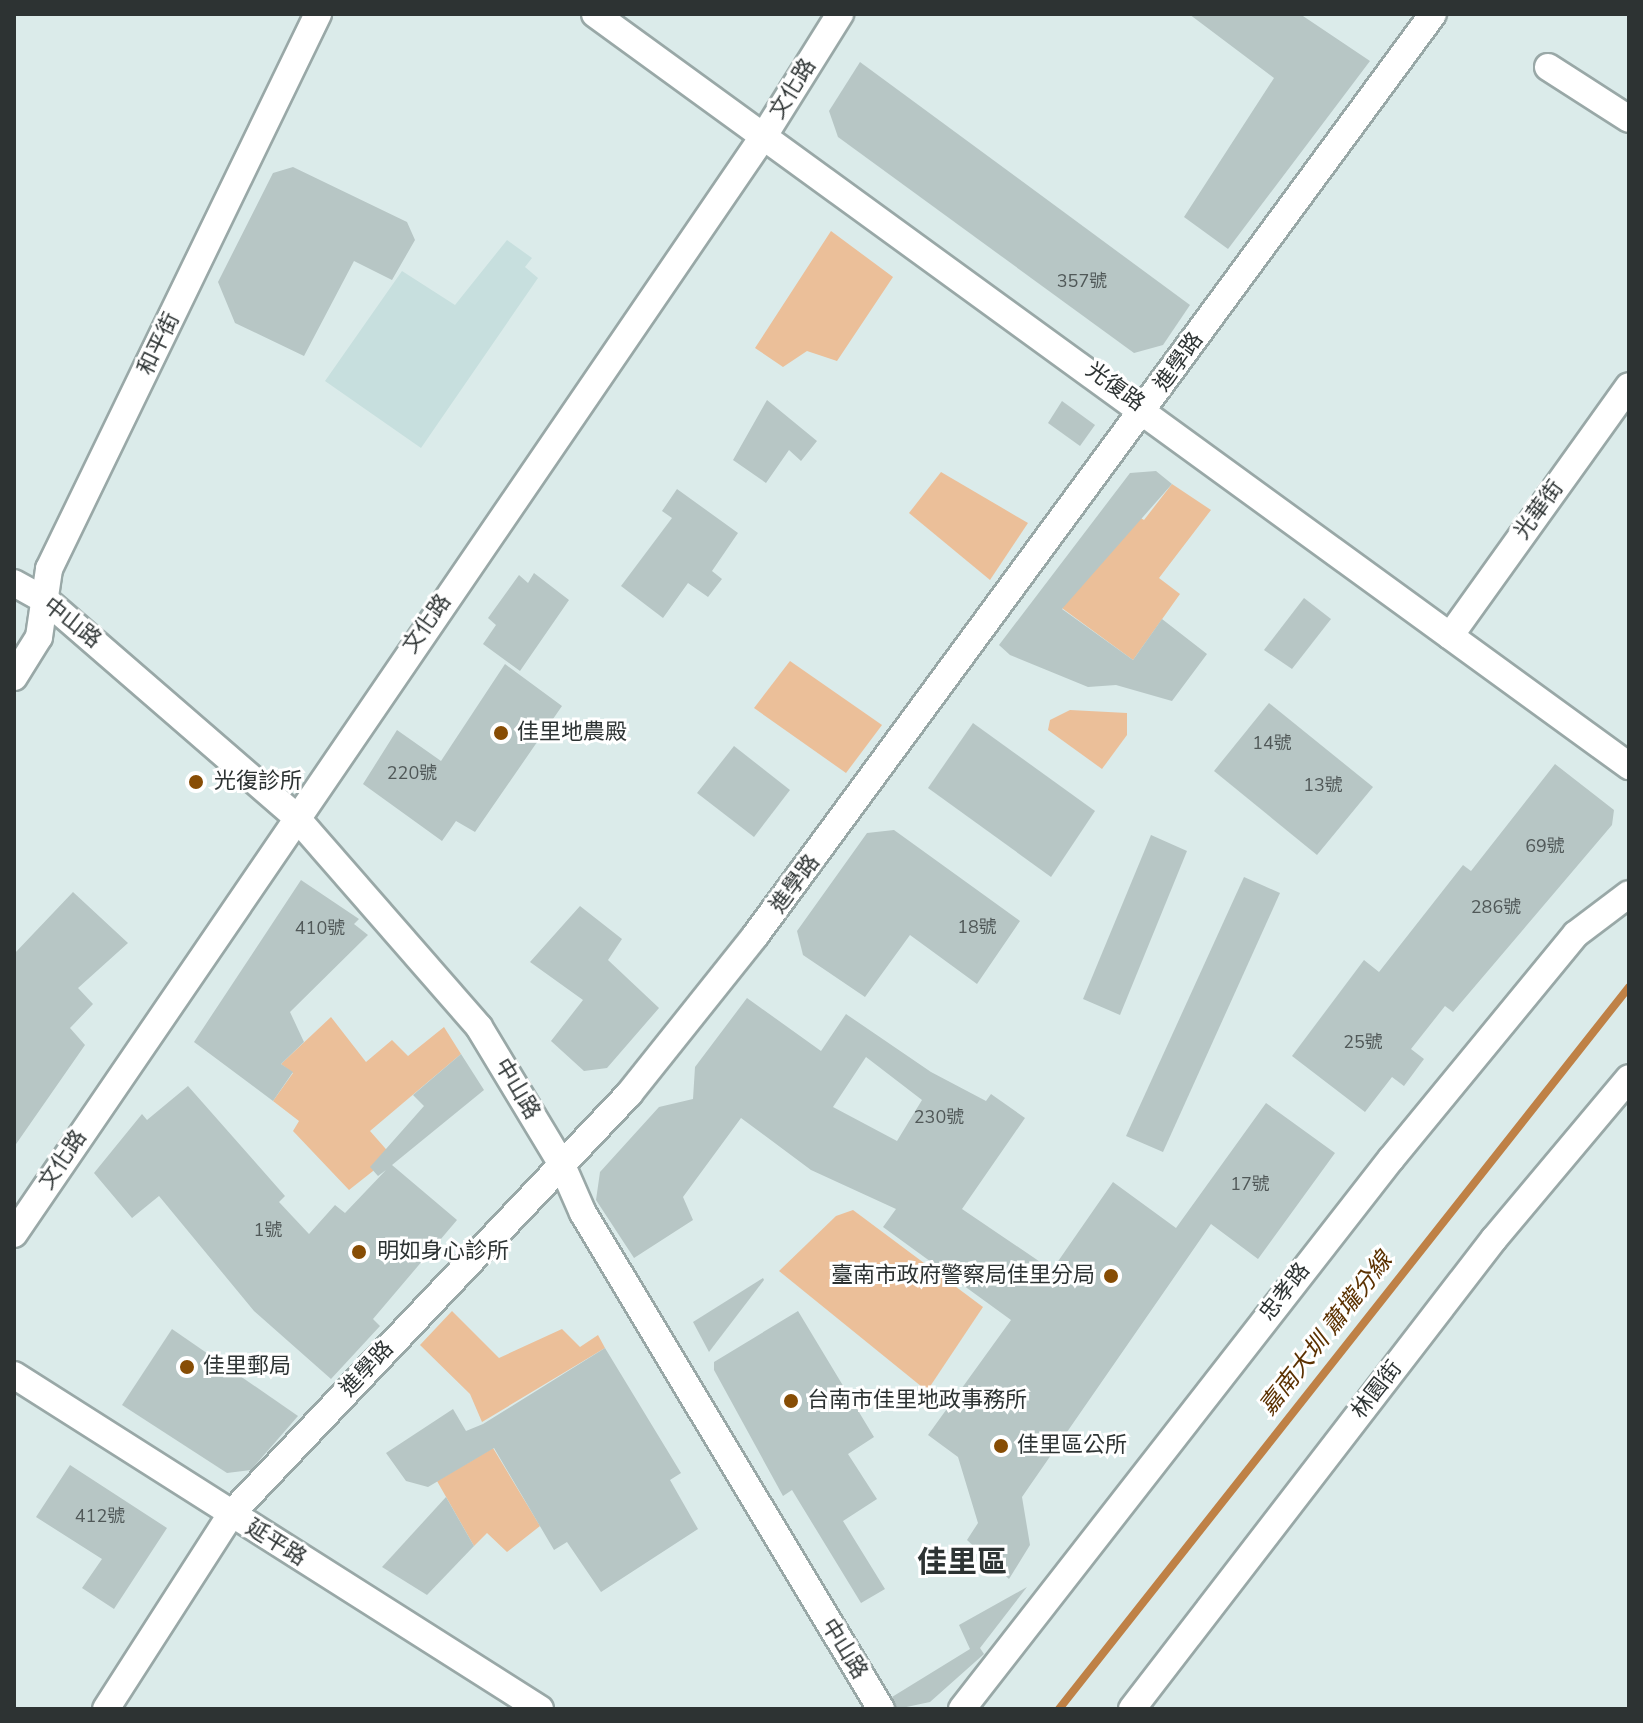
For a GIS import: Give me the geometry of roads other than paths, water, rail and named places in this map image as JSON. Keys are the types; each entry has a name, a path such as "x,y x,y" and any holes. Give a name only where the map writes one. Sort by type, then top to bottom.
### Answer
{"street":[{"name":"和平街","path":"14,677 39,637 47,601 49,569 318,14"},
{"name":"光復路","path":"595,14 1145,409 1629,766"},
{"name":"文化路","path":"14,1234 295,816 765,134 840,14"},
{"name":"進學路","path":"106,1709 231,1514 629,1094 755,936 1433,14"},
{"path":"1548,67 1629,119"},
{"name":"光華街","path":"1450,636 1629,386"},
{"name":"中山路","path":"14,583 47,601 295,816 479,1027 561,1163 583,1213 881,1709"},
{"name":"忠孝路","path":"962,1709 1420,1123 1576,934 1629,894"},
{"name":"林園街","path":"1132,1709 1484,1252 1629,1078"},
{"name":"延平路","path":"14,1375 540,1709"}],"waterway":[{"name":"嘉南大圳 蕭壠分線","path":"1059,1709 1629,987"}],"place":[{"name":"佳里地農殿","path":"501,733"},
{"name":"光復診所","path":"196,782"},
{"name":"明如身心診所","path":"359,1252"},
{"name":"臺南市政府警察局佳里分局","path":"1111,1276"},
{"name":"佳里郵局","path":"187,1367"},
{"name":"台南市佳里地政事務所","path":"791,1401"},
{"name":"佳里區公所","path":"1001,1446"}],"district":[{"name":"佳里區","path":"962,1563"}]}
